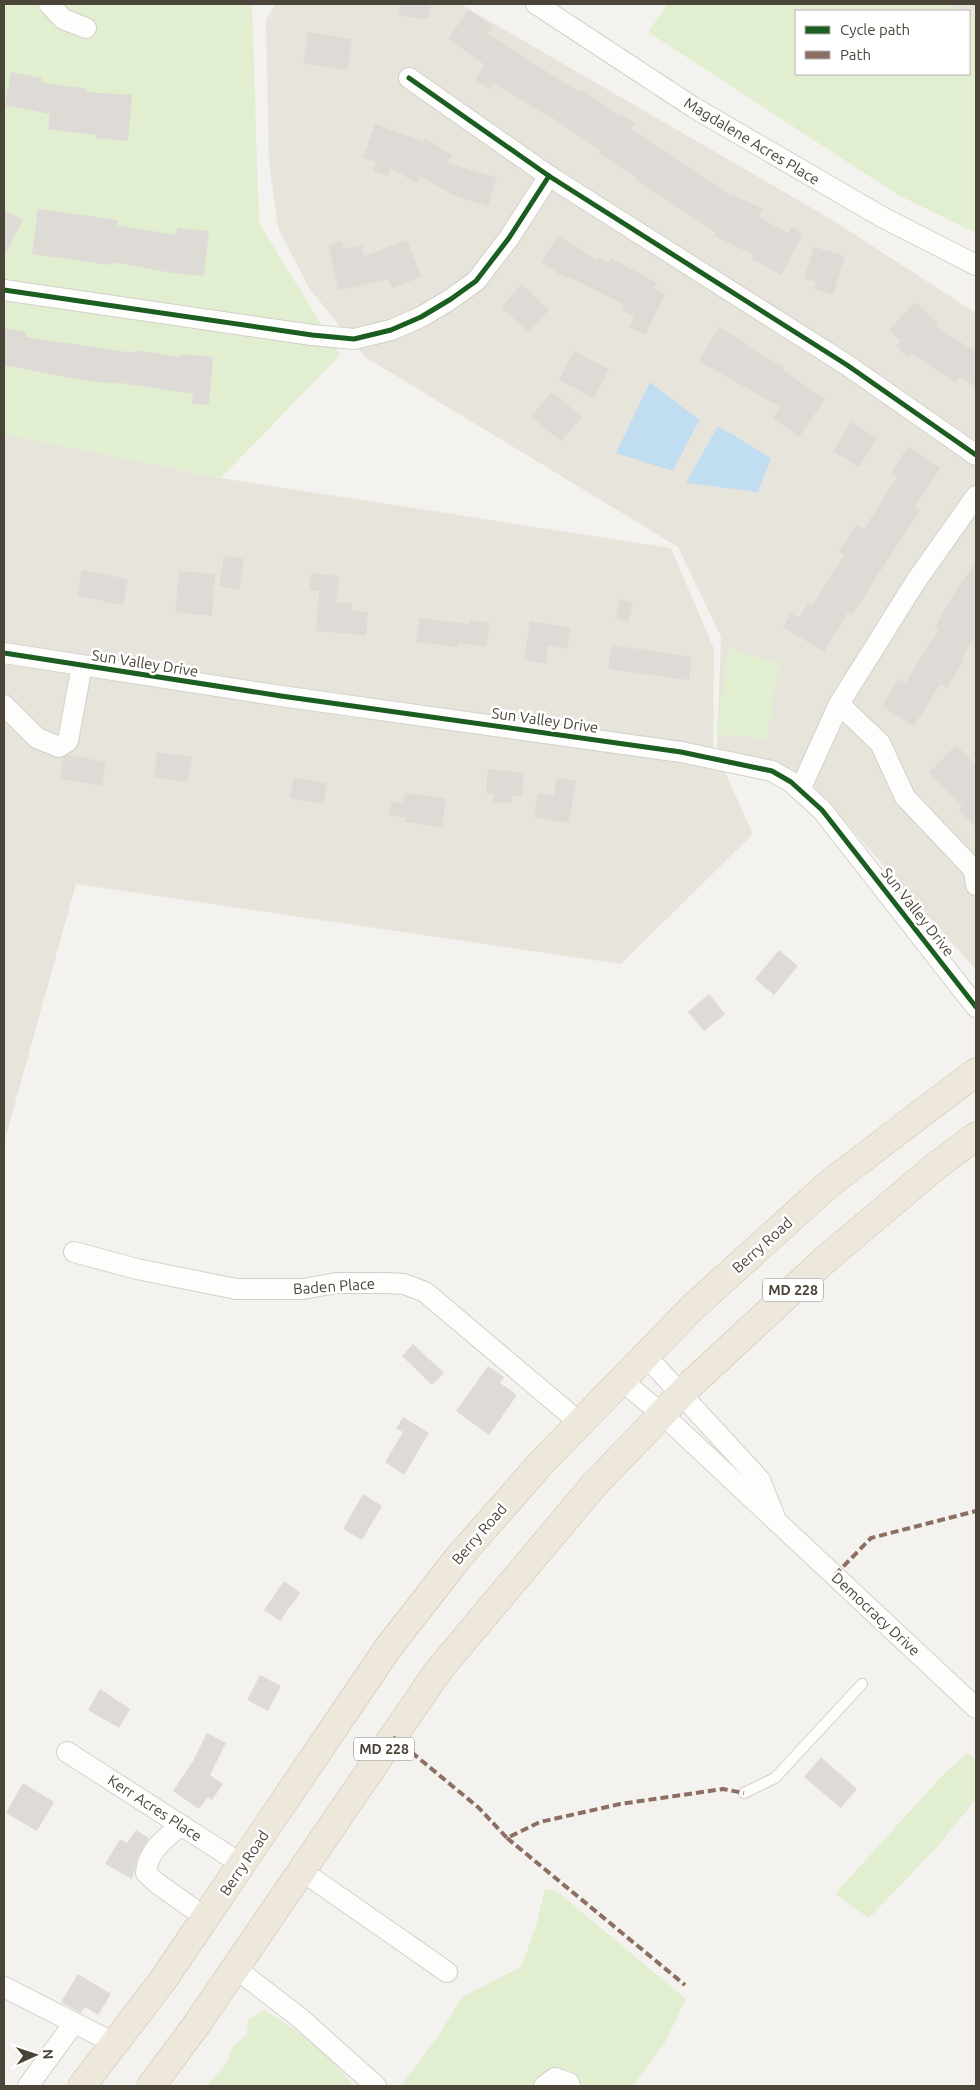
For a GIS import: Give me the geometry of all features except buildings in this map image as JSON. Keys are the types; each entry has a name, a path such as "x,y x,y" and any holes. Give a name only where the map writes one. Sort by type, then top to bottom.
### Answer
{"highway":[{"name":"Berry Road","path":"82,2086 116,2044 206,1918 388,1648 458,1558 579,1422 693,1307 830,1183 976,1072"},
{"name":"MD 228","path":"151,2086 235,1968 438,1671 594,1485 681,1394 828,1258 935,1166 976,1136"}],"street":[{"path":"49,4 63,19 86,28"},
{"name":"Magdalene Acres Place","path":"536,4 701,112 882,217 976,265"},
{"path":"408,78 549,176 847,365 976,456"},
{"path":"4,290 312,336 354,339 390,330 421,317 476,281 509,238 549,176"},
{"path":"800,790 839,704 916,581 976,496"},
{"name":"Sun Valley Drive","path":"4,653 281,696 681,752 772,772 800,790 822,810 976,1007"},
{"path":"4,705 37,738 60,747 68,742 82,665"},
{"path":"839,704 880,743 905,797 974,870 976,885"},
{"name":"Baden Place","path":"74,1252 137,1269 236,1289 303,1289 336,1283 404,1284 425,1292 579,1422"},
{"name":"Democracy Drive","path":"645,1355 760,1480 775,1519"},
{"name":"Democracy Drive","path":"621,1380 662,1414 976,1708"},
{"name":"Kerr Acres Place","path":"68,1752 243,1865"},
{"path":"181,1825 154,1850 146,1864 146,1873 158,1884 206,1918"},
{"path":"302,1871 447,1972"},
{"path":"235,1968 285,2006 376,2086"},
{"path":"4,1987 116,2044"},
{"path":"28,2086 74,2023"},
{"path":"544,2086 555,2078 569,2083 570,2086"}],"lane":[{"path":"744,1793 775,1778 862,1684"}],"shaded area":[{"path":"275,4 460,4 829,218 976,313 976,970 814,787 770,762 717,748 721,637 678,547 365,357 309,288 278,228 269,162 266,20"},
{"path":"947,4 976,4 976,19 970,16 970,10 959,10"},
{"path":"4,434 221,478 671,548 714,649 713,746 753,834 621,964 76,884 4,1143"}],"green space":[{"path":"4,4 252,4 259,223 340,355 221,478 4,434"},
{"path":"668,4 947,4 959,10 795,10 795,75 970,75 970,16 976,19 976,233 898,195 648,32"},
{"path":"729,648 779,664 767,739 716,734"},
{"path":"967,1753 976,1760 976,1799 937,1847 869,1918 835,1894 941,1777"},
{"path":"545,1889 555,1890 686,1999 665,2042 633,2086 401,2086 437,2038 462,1997 521,1967 536,1926"},
{"path":"264,2010 294,2029 325,2053 354,2086 206,2086 227,2063 232,2047 247,2035 248,2020"}],"water":[{"path":"650,382 699,420 673,471 616,453"},
{"path":"718,426 771,458 758,492 686,483"}],"marked path":[{"path":"835,1575 871,1538 976,1511"},
{"path":"393,1737 479,1808 507,1838 540,1822 620,1804 723,1789 744,1793"},
{"path":"507,1838 685,1985"}],"cycle path":[{"path":"409,78 549,176 847,365 976,455"},
{"path":"4,290 312,335 354,339 391,330 421,317 476,281 509,238 549,176"},
{"path":"4,653 281,696 681,752 772,771 791,782 822,810 976,1007"}]}
